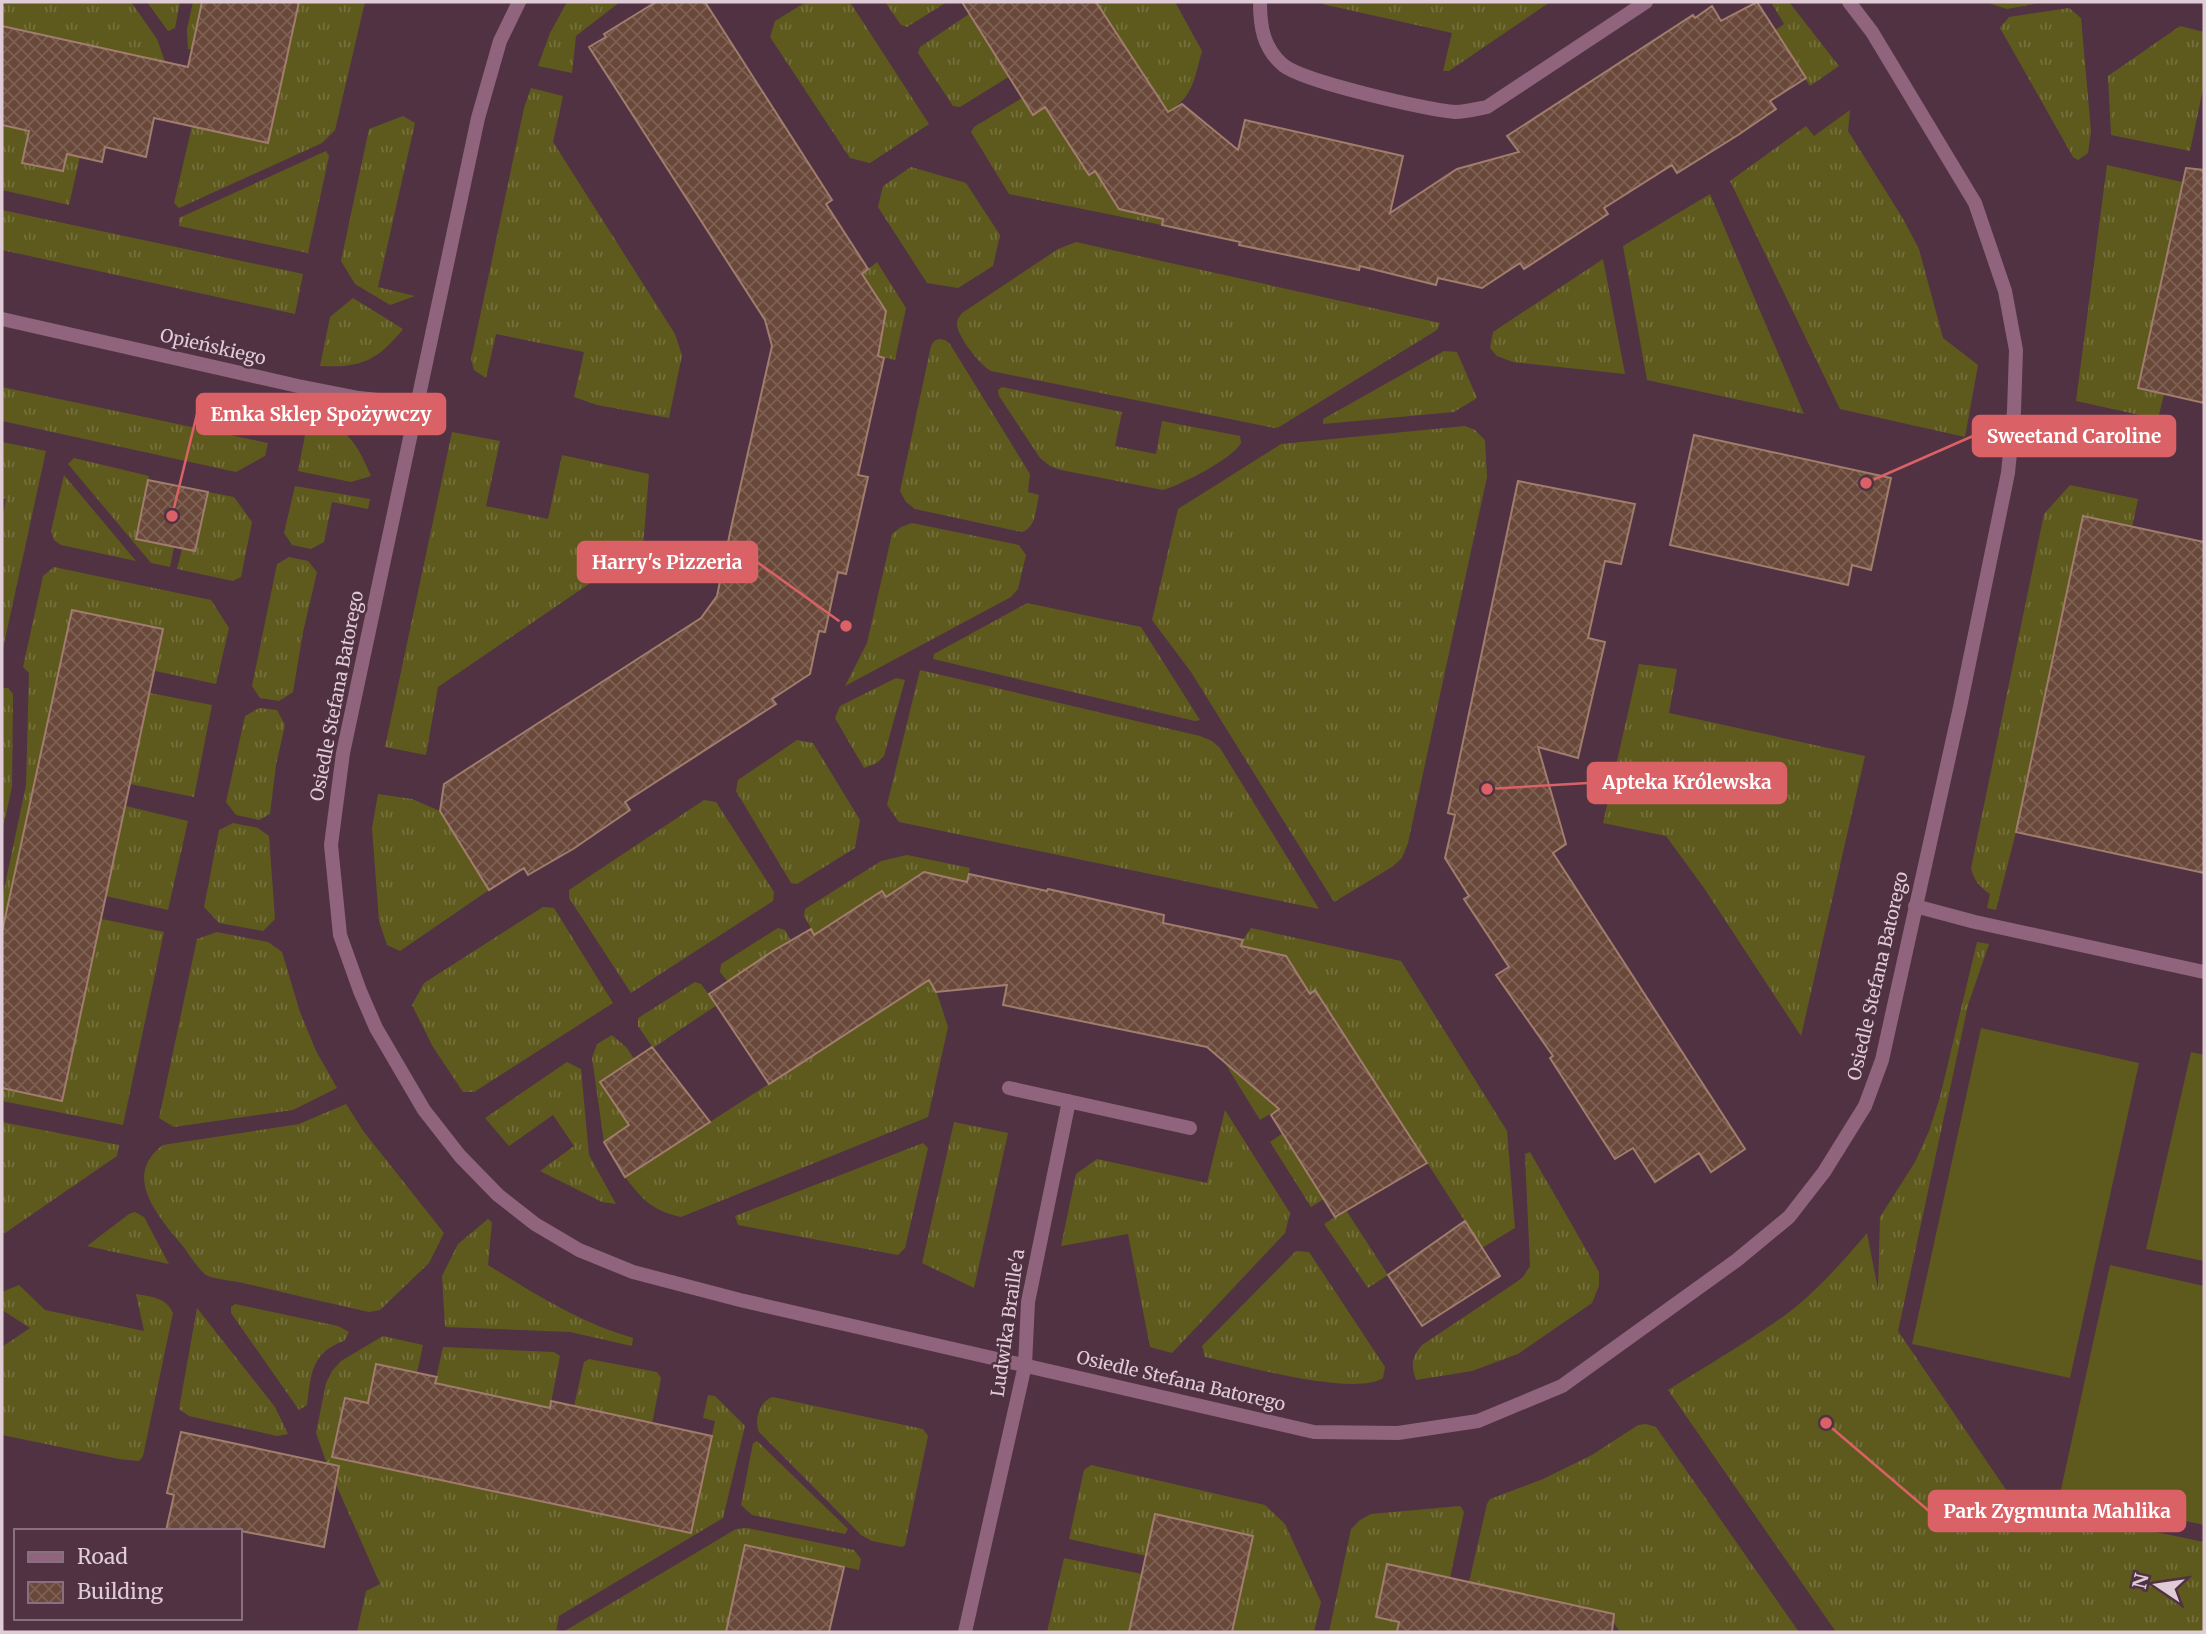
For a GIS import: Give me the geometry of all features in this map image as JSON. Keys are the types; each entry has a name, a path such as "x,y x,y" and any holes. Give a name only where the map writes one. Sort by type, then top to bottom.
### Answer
{"street":[{"name":"Osiedle Stefana Batorego","path":"519,2 500,41 478,118 343,753 331,845 340,935 376,1028 424,1110 460,1156 498,1195 535,1224 579,1250 633,1272 740,1300 1314,1432 1398,1433 1478,1421 1562,1386 1748,1251 1790,1217 1824,1172 1866,1106 1882,1060 1963,694 2008,473 2016,350 2005,291 1975,203 1872,32 1849,2"},
{"path":"1260,2 1264,39 1268,49 1284,66 1306,77 1458,112 1487,107 1646,2"},
{"name":"Opieńskiego","path":"2,319 322,391 416,404"},
{"path":"1915,906 1975,922 2204,972"},
{"path":"1009,1088 1190,1128"},
{"name":"Ludwika Braille'a","path":"965,1632 1025,1364 1028,1302 1069,1101"}],"green space":[{"path":"2,2 131,2 157,39 165,62 2,26"},
{"path":"147,2 180,2 175,28 168,31"},
{"path":"193,2 202,2 192,49 188,49 187,29"},
{"path":"299,2 365,2 335,130 322,143 179,208 174,203 192,126 268,142"},
{"path":"567,2 620,2 576,36 572,73 538,66 550,33"},
{"path":"806,2 850,2 929,124 870,163 850,158 770,37 775,21"},
{"path":"885,2 947,2 907,27 901,25"},
{"path":"1096,2 1175,2 1202,51 1192,86 1177,106 1168,112"},
{"path":"1550,2 1449,71 1443,71 1452,33 1322,4"},
{"path":"1771,2 1789,2 1839,66 1810,86 1774,31 1784,24"},
{"path":"1985,2 2044,2 2007,9"},
{"path":"2069,8 2081,18 2091,131 2088,153 2078,160 2073,157 2000,28 2009,17"},
{"path":"969,14 979,31 996,20 1026,66 960,107 953,106 918,53 920,47"},
{"path":"2180,26 2204,32 2204,84 2190,151 2111,135 2108,76"},
{"path":"531,88 563,96 553,142 675,334 682,355 669,418 597,405 574,397 584,352 496,334 486,378 474,370 471,359 524,108"},
{"path":"1022,98 1051,103 1066,140 1089,175 1095,171 1119,208 1163,219 1162,225 1009,194 971,132 974,127"},
{"path":"1850,110 1848,131 1919,249 1943,338 1978,365 1965,437 1840,409 1730,181 1806,126 1814,136"},
{"path":"403,116 415,123 378,287 415,296 390,305 355,284 341,261 369,129"},
{"path":"2,125 30,131 22,163 62,171 68,149 83,143 69,205 2,190"},
{"path":"326,151 329,156 308,253 179,226 179,218"},
{"path":"2107,165 2182,182 2138,388 2164,394 2158,419 2076,401"},
{"path":"911,167 966,183 1000,235 993,266 958,288 927,283 878,207 883,186"},
{"path":"1710,194 1804,414 1647,380 1623,246"},
{"path":"2,210 303,274 295,314 2,250"},
{"path":"1076,242 1440,323 1437,330 1274,428 991,371 965,343 958,329 958,318 1058,249"},
{"path":"1603,259 1625,374 1513,362 1497,356 1490,348 1493,332"},
{"path":"877,262 906,308 895,360 878,356 886,311 862,274"},
{"path":"353,298 403,329 385,349 367,360 347,366 320,366 330,317"},
{"path":"939,339 950,344 1030,474 1028,492 1039,495 1033,522 1027,530 1022,532 915,509 906,502 900,491 931,346"},
{"path":"1444,351 1457,352 1477,398 1454,412 1323,424 1323,419"},
{"path":"2,387 268,443 265,456 236,472 2,421"},
{"path":"1002,387 1122,412 1115,446 1156,454 1162,421 1240,436 1241,443 1217,464 1163,490 1061,470 1040,458 999,396 998,390"},
{"path":"309,415 333,425 349,437 371,476 351,482 298,471"},
{"path":"1465,426 1475,430 1485,440 1487,477 1408,843 1402,858 1392,867 1334,902 1191,672 1152,620 1178,509 1281,444"},
{"path":"452,432 500,441 486,506 548,519 562,455 649,474 643,547 438,687 426,755 385,747"},
{"path":"2,442 46,451 2,653 2,520 6,499 2,498"},
{"path":"74,458 149,476 136,539 174,547 170,567 151,563 68,464"},
{"path":"64,475 136,561 61,545 54,540 51,531"},
{"path":"2070,485 2138,499 2132,527 2083,517 2016,832 1996,910 1987,908 1990,894 1978,883 1971,868 2044,514"},
{"path":"295,486 370,499 368,509 332,502 324,542 311,549 292,545 284,533"},
{"path":"208,492 234,497 252,522 241,577 233,581 177,569 182,549 195,551"},
{"path":"912,523 1019,545 1026,555 1018,589 1011,597 845,686 867,643 892,534"},
{"path":"289,557 308,561 317,572 293,692 279,701 260,698 252,686 277,564"},
{"path":"54,567 211,600 229,628 216,684 155,671 163,629 72,610 2,932 2,899 26,785 29,673 23,667 43,576"},
{"path":"1027,603 1141,627 1200,720 933,659 934,654"},
{"path":"1639,664 1677,669 1669,713 1865,756 1801,1036 1704,888 1666,836 1603,823"},
{"path":"920,670 1212,741 1220,748 1319,909 899,822 887,805"},
{"path":"896,678 905,680 884,756 877,763 864,768 835,718 840,706"},
{"path":"3,688 8,688 13,694 12,787 2,832"},
{"path":"150,693 212,705 194,797 130,784"},
{"path":"259,708 277,710 285,725 276,765 270,814 259,820 236,815 226,802 245,716"},
{"path":"797,740 813,743 860,820 855,848 797,884 791,883 736,791 738,780"},
{"path":"378,794 412,799 440,811 489,890 400,951 387,945 379,921 372,828"},
{"path":"704,800 716,802 774,892 773,901 631,993 569,898 569,890"},
{"path":"126,806 188,821 168,910 106,896"},
{"path":"233,823 258,828 269,836 275,919 263,931 219,923 204,907 219,830"},
{"path":"907,855 970,868 967,882 924,872 886,897 881,891 846,914 818,940 804,916 805,909 881,861"},
{"path":"543,907 554,908 613,1003 474,1092 463,1092 433,1047 412,1005 424,983"},
{"path":"102,919 164,932 123,1125 2,1101 2,1088 62,1100"},
{"path":"778,928 785,930 791,941 728,982 720,972 721,964"},
{"path":"1251,928 1401,961 1507,1131 1515,1228 1482,1248 1316,990 1310,994 1286,956 1241,946"},
{"path":"217,932 268,942 282,952 300,1012 316,1051 337,1088 293,1110 174,1127 159,1118 197,939"},
{"path":"1977,942 1989,944 1968,1005 1898,1331 2015,1503 2204,1542 2204,1632 1836,1632 1668,1390 1787,1314 1824,1281 1867,1233 1878,1290 1880,1217 1915,1162 1929,1131 1940,1097"},
{"path":"929,980 937,993 948,1027 928,1117 681,1217 662,1211 649,1203 625,1177"},
{"path":"695,982 701,984 717,1005 653,1048 638,1026 638,1018"},
{"path":"1981,1028 2139,1063 2070,1378 1912,1344"},
{"path":"612,1035 627,1048 634,1059 600,1081 629,1125 604,1142 592,1058 597,1044"},
{"path":"2191,1052 2204,1055 2204,1261 2146,1249"},
{"path":"1223,1060 1280,1108 1260,1120"},
{"path":"567,1062 581,1069 589,1155 616,1204 602,1202 540,1171 574,1146 553,1115 509,1146 485,1118"},
{"path":"346,1104 364,1132 444,1233 429,1263 380,1310 369,1312 206,1275 163,1222 148,1196 144,1183 145,1170 151,1157 163,1145 299,1124"},
{"path":"1225,1110 1290,1213 1285,1233 1172,1353 1150,1347 1128,1234 1061,1246 1076,1174 1097,1159 1207,1183"},
{"path":"2,1122 119,1145 117,1156 5,1233 2,1232"},
{"path":"954,1122 1008,1133 974,1288 922,1263"},
{"path":"1293,1126 1335,1192 1311,1207 1270,1142"},
{"path":"923,1143 928,1148 905,1248 898,1255 738,1225 735,1216"},
{"path":"1530,1152 1599,1272 1599,1286 1592,1303 1518,1354 1472,1371 1416,1380 1413,1362 1422,1345 1515,1283 1530,1266 1525,1154"},
{"path":"1346,1210 1388,1275 1368,1288 1324,1224"},
{"path":"135,1212 144,1217 169,1264 87,1246"},
{"path":"488,1219 492,1222 488,1265 576,1316 633,1338 632,1346 570,1332 445,1327 442,1276 458,1244"},
{"path":"1296,1251 1309,1252 1385,1367 1383,1378 1369,1383 1323,1382 1205,1357 1202,1346"},
{"path":"2110,1265 2204,1286 2204,1525 2060,1494"},
{"path":"19,1285 45,1310 144,1331 136,1294 158,1299 170,1308 173,1313 143,1456 139,1461 2,1435 2,1347 30,1328 2,1310 2,1292"},
{"path":"235,1304 338,1326 349,1332 344,1341 325,1351 319,1358 312,1374 307,1405 299,1410 231,1313 231,1307"},
{"path":"197,1308 275,1407 288,1434 277,1436 189,1416 179,1409"},
{"path":"383,1336 423,1345 417,1373 376,1364 368,1403 344,1398 337,1436 356,1461 691,1533 715,1421 703,1418 708,1395 715,1396 745,1426 723,1518 559,1616 556,1632 357,1632 366,1591 380,1584 316,1433 326,1383 332,1371 341,1361"},
{"path":"443,1347 554,1352 560,1356 550,1408 513,1400 510,1410 474,1391 435,1383"},
{"path":"589,1359 657,1372 661,1378 651,1429 574,1406 584,1362"},
{"path":"773,1397 923,1429 928,1436 905,1545 902,1547 872,1541 861,1535 759,1432 757,1422 761,1407"},
{"path":"1638,1425 1656,1427 1799,1632 1620,1632 1612,1620 1568,1604 1469,1582 1490,1499 1543,1479 1592,1455"},
{"path":"757,1441 848,1529 845,1534 752,1515 741,1505 753,1443"},
{"path":"1091,1465 1265,1505 1285,1524 1321,1602 1314,1632 1232,1632 1252,1536 1155,1514 1146,1556 1069,1539 1084,1470"},
{"path":"1460,1506 1464,1512 1450,1578 1410,1569 1397,1632 1329,1632 1351,1529 1360,1520 1371,1514"},
{"path":"747,1528 854,1550 861,1559 859,1570 746,1545 726,1632 563,1632 736,1529"},
{"path":"1064,1558 1142,1574 1129,1632 1047,1632"}],"building":[{"path":"202,2 299,2 268,143 154,118 146,157 105,147 102,162 67,154 63,171 22,163 29,131 2,125 2,26 188,67"},
{"path":"656,2 705,2 832,200 826,204 868,269 862,274 886,311 878,356 884,358 858,475 868,477 846,574 838,572 825,632 819,631 810,674 772,699 776,704 625,802 630,810 573,849 528,875 524,868 489,890 440,811 444,784 701,618 717,596 772,346 765,320 589,47 606,37 604,34"},
{"path":"962,2 1096,2 1168,112 1182,104 1238,150 1245,120 1403,156 1390,213 1457,169 1519,152 1507,136 1693,15 1695,18 1712,6 1721,21 1757,2 1806,78 1770,101 1776,109 1738,135 1677,173 1672,165 1604,208 1608,214 1524,269 1520,263 1482,288 1438,278 1436,285 1360,266 1359,270 1239,245 1240,242 1162,225 1163,219 1119,209 1095,171 1089,175 1045,107 1033,115"},
{"path":"2186,168 2204,170 2204,403 2138,388"},
{"path":"1694,435 1891,478 1871,570 1852,565 1848,585 1670,545"},
{"path":"148,480 208,492 195,551 136,539"},
{"path":"1518,481 1635,504 1621,564 1605,561 1588,638 1605,642 1578,758 1538,747 1566,844 1553,853 1745,1149 1711,1172 1699,1153 1655,1182 1633,1148 1615,1159 1550,1058 1553,1056 1496,975 1509,967 1464,899 1469,896 1445,858 1455,815 1448,813"},
{"path":"2083,516 2204,542 2204,873 2016,832"},
{"path":"72,610 163,629 62,1101 2,1088 2,932"},
{"path":"924,872 967,882 969,874 1164,915 1163,923 1243,940 1241,946 1286,956 1310,994 1315,990 1427,1163 1335,1217 1271,1115 1279,1109 1207,1047 1003,1005 1007,985 936,992 929,980 769,1084 709,994 811,929 814,935 882,891 886,897"},
{"path":"652,1047 710,1122 625,1177 604,1142 629,1125 600,1082"},
{"path":"1465,1221 1500,1276 1422,1326 1388,1275"},
{"path":"376,1364 437,1377 435,1383 550,1408 551,1401 712,1436 691,1533 332,1457 345,1398 368,1403"},
{"path":"181,1432 339,1466 324,1547 242,1531 242,1529 166,1529 174,1495 167,1493"},
{"path":"1155,1514 1253,1536 1232,1632 1129,1632"},
{"path":"745,1545 844,1567 829,1632 726,1632"},
{"path":"1387,1564 1614,1614 1612,1632 1397,1632 1399,1622 1376,1617"}],"place":[{"name":"Sweetand Caroline","path":"1866,483"},
{"name":"Emka Sklep Spożywczy","path":"172,516"},
{"name":"Harry's Pizzeria","path":"846,626"},
{"name":"Apteka Królewska","path":"1487,789"},
{"name":"Park Zygmunta Mahlika","path":"1826,1423"}]}
